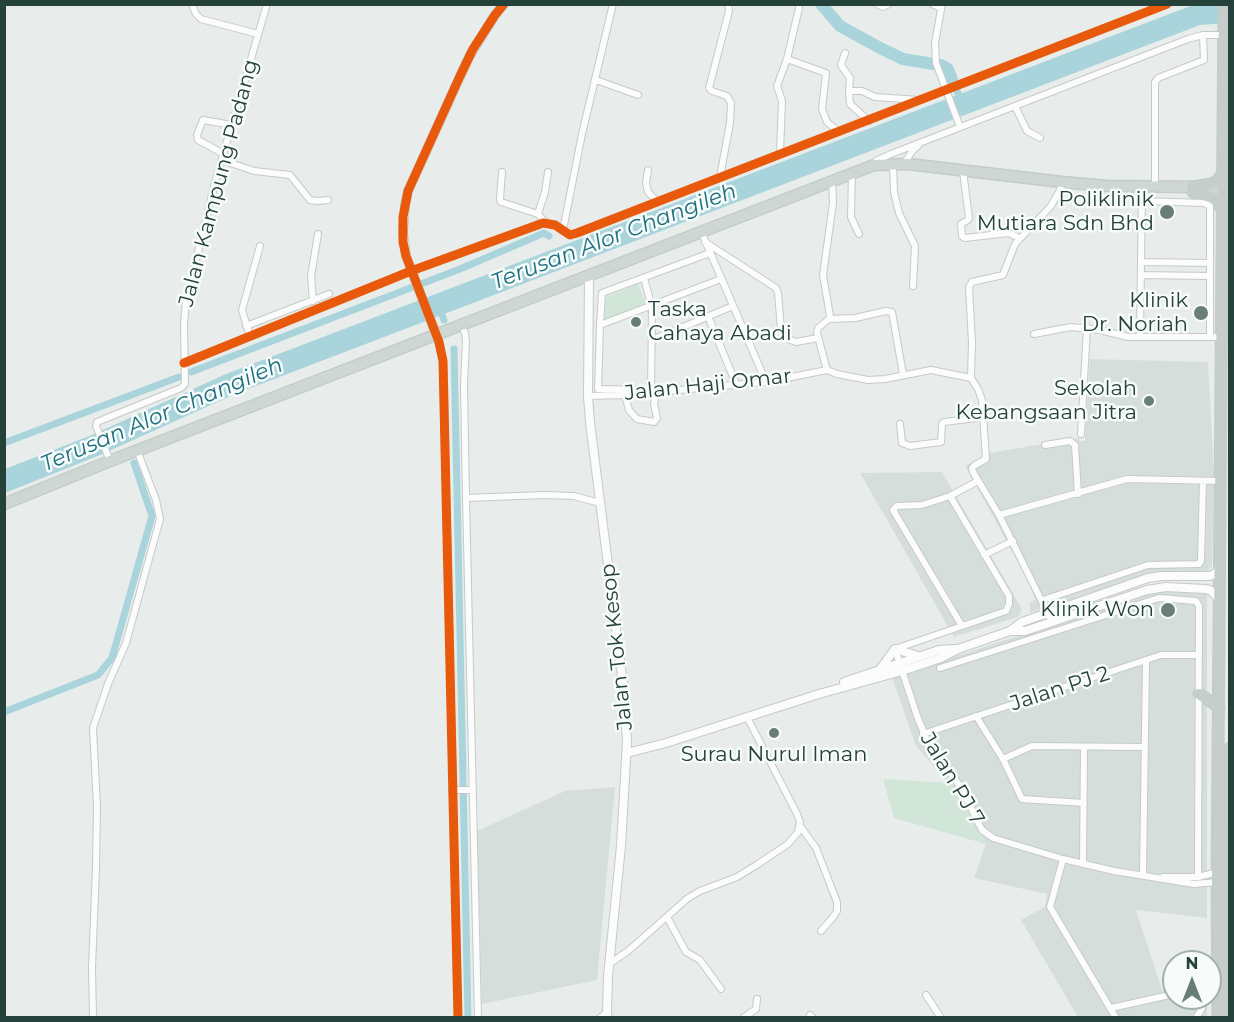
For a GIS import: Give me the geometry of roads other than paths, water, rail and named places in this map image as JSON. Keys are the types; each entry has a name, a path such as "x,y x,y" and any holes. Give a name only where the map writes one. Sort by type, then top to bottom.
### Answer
{"highway":[{"path":"1218,1017 1222,211 1226,190 1222,173 1224,4"},
{"path":"1192,189 1217,181 1222,173"},
{"path":"1192,189 1213,198 1222,211"},
{"path":"1199,694 1219,707"},
{"path":"1227,1017 1230,748"}],"main road":[{"path":"4,504 108,458 137,450 434,331 461,325 589,276 703,237 832,180 874,165 898,164 1062,182 1226,190"}],"street":[{"name":"Jalan Kampung Padang","path":"108,458 97,429 96,424 99,421 183,386 186,377 183,363 186,300 223,157 267,4"},
{"path":"478,1017 461,790 443,368 441,350 406,256 403,232 408,190 469,57 504,4"},
{"path":"563,230 603,40 614,4"},
{"path":"877,4 886,8 889,4"},
{"path":"932,4 942,6 934,53 939,74 959,124"},
{"path":"183,363 546,223 574,235 780,153 948,92 1167,4"},
{"path":"720,177 730,123 731,103 727,96 709,88 729,6"},
{"path":"193,7 201,19 258,34"},
{"path":"780,153 782,101 777,86 787,59 799,8"},
{"path":"874,165 880,159 923,142 959,124 1015,106 1203,35 1224,33"},
{"path":"1158,188 1155,82 1158,78 1204,60 1203,35"},
{"path":"845,54 841,66 850,78 850,104 868,121"},
{"path":"787,59 826,73 823,111 827,122 839,132"},
{"path":"596,80 638,94"},
{"path":"849,91 862,92 875,97 922,100"},
{"path":"1015,106 1027,131 1040,138"},
{"path":"232,125 203,120 197,135 198,140 223,157 254,171 290,175 310,200 328,200"},
{"path":"914,286 915,246 899,213 894,192 898,164 923,142"},
{"path":"648,170 646,183 648,192 657,201"},
{"path":"963,171 969,218 961,224 962,236 966,238 1004,233 1020,238"},
{"path":"502,172 501,202 538,214 546,223"},
{"path":"538,214 548,172"},
{"path":"852,173 851,217 859,234"},
{"path":"829,320 823,275 833,204 832,180"},
{"path":"1052,622 999,515 972,468 986,459 984,417 978,389 971,378 970,284 1003,275 1010,252 1020,238 1051,206 1062,182"},
{"path":"1140,337 1142,187"},
{"path":"1142,201 1208,204 1211,210 1210,337"},
{"path":"313,301 311,276 318,234"},
{"path":"703,237 766,382"},
{"path":"703,237 776,288 781,329 788,339 796,342 818,338"},
{"path":"250,336 242,310 260,246"},
{"path":"652,392 598,389 602,292 710,253"},
{"path":"1141,262 1210,263"},
{"path":"1141,275 1210,276"},
{"name":"Jalan Tok Kesop","path":"589,276 588,396 623,684 627,753 622,836 609,964 608,1015"},
{"path":"625,395 629,410 637,419 654,422 657,418 652,392 652,304 644,278"},
{"path":"600,326 721,279"},
{"path":"246,326 329,294"},
{"path":"651,340 733,306"},
{"path":"903,374 892,312 829,320 818,328 818,338 827,370 837,374 868,380 931,370 971,378"},
{"path":"708,316 736,384"},
{"path":"458,1017 466,498 464,385 466,340 461,325"},
{"path":"1034,334 1071,327 1087,327 1119,336 1222,337"},
{"path":"1081,434 1087,327"},
{"name":"Jalan Haji Omar","path":"588,396 625,395 766,382 827,370"},
{"path":"900,423 902,443 910,446 941,442 944,422 984,417"},
{"path":"1046,446 1070,441 1075,445 1078,494"},
{"path":"93,1017 92,968 97,827 93,728 126,642 160,519 156,500 137,450"},
{"path":"999,515 1127,479 1221,480"},
{"path":"962,626 893,510 894,507 922,505 950,496 978,481"},
{"path":"1043,600 1148,565 1199,564 1202,561 1203,481"},
{"path":"466,498 574,496 600,503"},
{"path":"881,668 895,649 1005,610 1009,604 1009,596 950,496"},
{"path":"984,555 1012,541"},
{"path":"1010,632 1022,622 1149,578 1210,576 1216,573 1220,566"},
{"path":"627,753 660,745 901,667 941,658 957,649 1010,632 1025,631 1157,588 1205,589 1210,590 1220,600"},
{"path":"940,668 1152,600 1165,597 1193,600 1199,606 1198,877"},
{"path":"895,649 922,656"},
{"name":"Jalan PJ 7","path":"895,649 923,734 960,786 985,833 1001,841 1063,859 1156,878"},
{"path":"819,694 881,668 901,667 939,650 957,649"},
{"name":"Jalan PJ 2","path":"923,734 1166,654 1199,655"},
{"path":"1143,876 1146,661"},
{"path":"747,717 797,814 800,826 816,848 837,902 837,911 821,931"},
{"path":"976,717 1003,759 1024,800 1084,803"},
{"path":"1003,759 1032,746 1144,747"},
{"path":"1083,864 1084,747"},
{"path":"609,964 628,951 693,894 737,877 788,844 800,826"},
{"path":"1063,859 1050,907 1116,1017"},
{"path":"1156,878 1217,877 1229,872"},
{"path":"1156,878 1194,884 1229,872"},
{"path":"668,917 686,952 700,960 721,989"},
{"path":"926,995 941,1017"},
{"path":"1111,1008 1162,997"},
{"path":"743,1017 756,1009 757,999"},
{"path":"600,1017 608,1015"}],"water":[{"name":"Terusan Alor Changileh","path":"1193,5 1229,5 1229,23 1200,25 235,394 100,455 5,493 5,469 92,435 226,374"}],"waterway":[{"path":"821,4 840,26 882,49 903,59 934,64"},
{"path":"941,65 948,69 952,80"},
{"path":"952,80 962,102"},
{"path":"191,372 460,269 544,233 549,236"},
{"path":"439,307 444,320"},
{"path":"454,349 468,1018"},
{"path":"4,443 179,377"},
{"path":"4,712 98,675 112,658 152,516 134,463"}],"place":[{"name":"Poliklinik Mutiara Sdn Bhd","path":"1167,212"},
{"name":"Klinik Dr. Noriah","path":"1201,313"},
{"name":"Taska Cahaya Abadi","path":"636,322"},
{"name":"Sekolah Kebangsaan Jitra","path":"1149,401"},
{"name":"Klinik Won","path":"1168,610"},
{"name":"Surau Nurul Iman","path":"774,733"}]}
